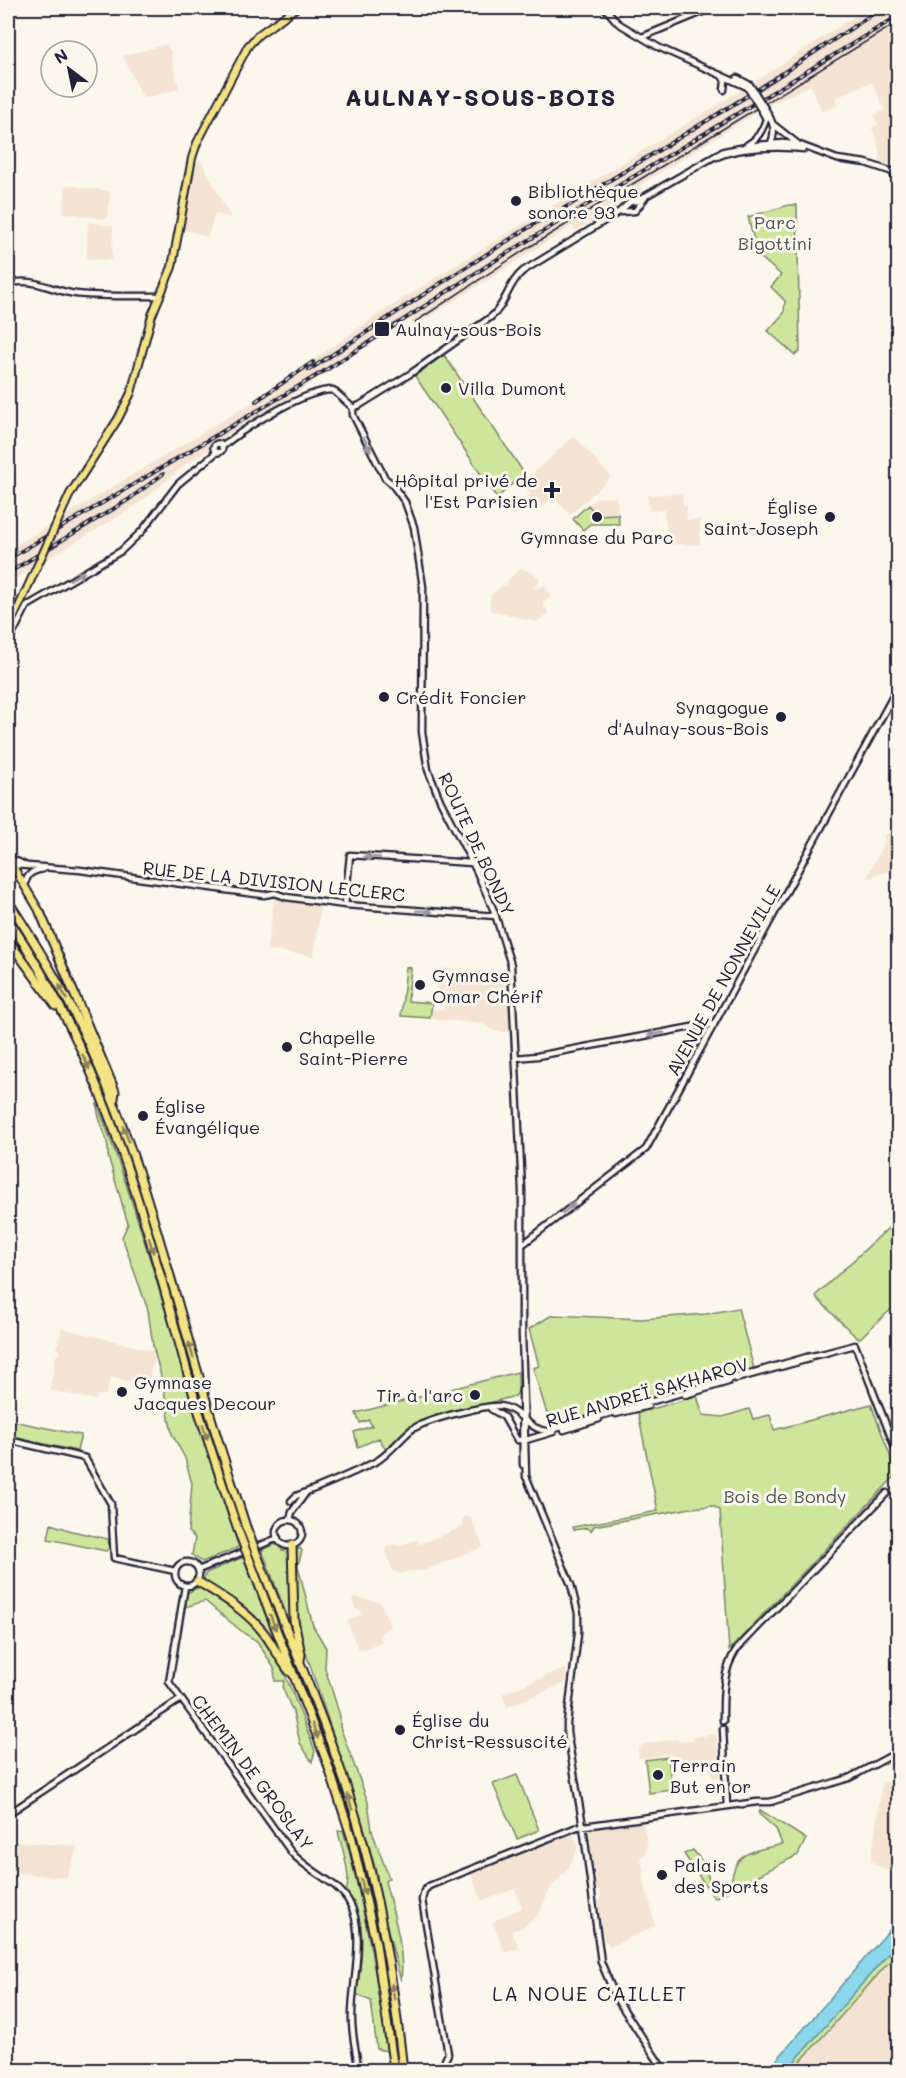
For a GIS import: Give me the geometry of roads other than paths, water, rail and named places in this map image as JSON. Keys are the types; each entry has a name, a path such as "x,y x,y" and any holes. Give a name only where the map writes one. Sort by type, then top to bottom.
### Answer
{"highway":[{"path":"8,901 55,976 91,1049 114,1102 144,1186 221,1450 246,1527 346,1786 382,1926 403,2069"},
{"path":"40,912 115,1091 114,1102"},
{"path":"8,919 60,1009 99,1092 129,1172 201,1419 238,1530 327,1762 352,1839 376,1944 394,2068"},
{"path":"8,940 53,1004 60,1009"},
{"path":"292,1545 294,1620 301,1654 300,1664"},
{"path":"197,1581 222,1596 250,1618 262,1630 294,1676"}],"main road":[{"path":"8,629 23,605 70,494 118,419 133,386 150,322 172,267 192,158 197,143 248,46 258,35 296,8"},
{"path":"10,861 40,912"}],"street":[{"path":"605,8 618,23 642,38 749,86"},
{"path":"642,38 712,8"},
{"path":"655,45 657,31"},
{"path":"655,45 743,80 774,125 809,150"},
{"path":"721,75 725,80 724,90"},
{"path":"765,112 762,138 768,146"},
{"path":"745,147 757,138 766,119"},
{"path":"768,146 775,134 774,125"},
{"path":"353,408 410,374 498,312 521,273 619,212 628,209 635,211 638,203 649,194 696,166 724,151 745,147 801,145"},
{"path":"696,166 725,154 768,146 792,147 837,159 897,170 893,175 898,177"},
{"path":"628,209 630,202 638,203"},
{"path":"8,284 22,280 62,292 160,296"},
{"name":"ROUTE DE BONDY","path":"23,605 100,564 129,544 178,484 217,452 214,449 215,445 220,444 222,447 261,420 295,401 326,390 336,391 353,408 353,415 385,478 392,483 405,502 414,527 422,573 422,732 428,770 496,916 511,965 522,1190 524,1369 522,1421 526,1478 571,1585 578,1613 578,1634 567,1723 583,1826"},
{"path":"8,643 23,605"},
{"name":"AVENUE DE NONNEVILLE","path":"522,1245 646,1149 898,687"},
{"path":"345,905 350,855 472,863"},
{"name":"RUE DE LA DIVISION LECLERC","path":"10,861 27,866 80,870 233,891 278,894 345,905 496,916"},
{"name":"RUE DE LA DIVISION LECLERC","path":"10,861 27,866"},
{"path":"25,885 31,872 49,868"},
{"path":"516,1058 708,1024 714,1025"},
{"name":"RUE ANDREÏ SAKHAROV","path":"524,1440 744,1379 855,1345 898,1455"},
{"name":"RUE ANDREÏ SAKHAROV","path":"291,1500 375,1461 420,1425 499,1406 506,1408 522,1421 548,1431 826,1353"},
{"path":"489,1408 504,1416 517,1440 524,1440"},
{"path":"514,1435 514,1429 522,1421"},
{"path":"8,1440 85,1458 111,1504 114,1558 175,1571"},
{"name":"RUE ANDREÏ SAKHAROV","path":"290,1520 292,1512 306,1493"},
{"path":"723,1721 724,1681 728,1665 736,1650 886,1493"},
{"path":"290,1520 297,1523 302,1532 300,1539 292,1545 284,1544 278,1538 278,1526 290,1520"},
{"path":"198,1570 278,1538"},
{"path":"181,1563 194,1563 198,1570 199,1576 193,1585 185,1586 176,1580 175,1571 181,1563"},
{"name":"CHEMIN DE GROSLAY","path":"185,1586 170,1680 172,1686 291,1852 329,1881 349,1902 357,1931 358,1945 352,2016 358,2070"},
{"path":"8,1814 181,1699"},
{"path":"723,1729 727,1806"},
{"path":"445,2060 448,2054 422,1900 424,1891 429,1886 583,1826 757,1802 770,1803 855,1775 898,1752"},
{"path":"583,1826 601,1962 616,1998 664,2070"}],"water":[{"path":"898,1920 898,1941 889,1953 787,2070 768,2070"}],"tram line":[{"path":"415,322 526,249 898,22"}],"railway":[{"path":"545,220 760,88 882,8"},
{"path":"8,559 326,370 496,260 898,16"},
{"path":"309,370 550,214"},
{"path":"256,401 313,362"},
{"path":"8,573 128,500 163,474"}],"place":[{"name":"Bibliothèque sonore 93","path":"516,201"},
{"name":"Aulnay-sous-Bois","path":"382,329"},
{"name":"Villa Dumont","path":"446,388"},
{"name":"Hôpital privé de l'Est Parisien","path":"552,490"},
{"name":"Gymnase du Parc","path":"597,517"},
{"name":"Église Saint-Joseph","path":"830,517"},
{"name":"Crédit Foncier","path":"384,697"},
{"name":"Synagogue d'Aulnay-sous-Bois","path":"781,717"},
{"name":"Gymnase Omar Chérif","path":"420,985"},
{"name":"Chapelle Saint-Pierre","path":"287,1047"},
{"name":"Église Évangélique","path":"143,1116"},
{"name":"Gymnase Jacques Decour","path":"122,1392"},
{"name":"Tir à l'arc","path":"475,1395"},
{"name":"Église du Christ-Ressuscité","path":"400,1730"},
{"name":"Terrain But en or","path":"658,1775"},
{"name":"Palais des Sports","path":"662,1875"}],"district":[{"name":"AULNAY-SOUS-BOIS","path":"481,96"},
{"name":"LA NOUE CAILLET","path":"590,1993"}],"park label":[{"name":"Parc Bigottini","path":"775,232"},
{"name":"Bois de Bondy","path":"785,1496"}]}
